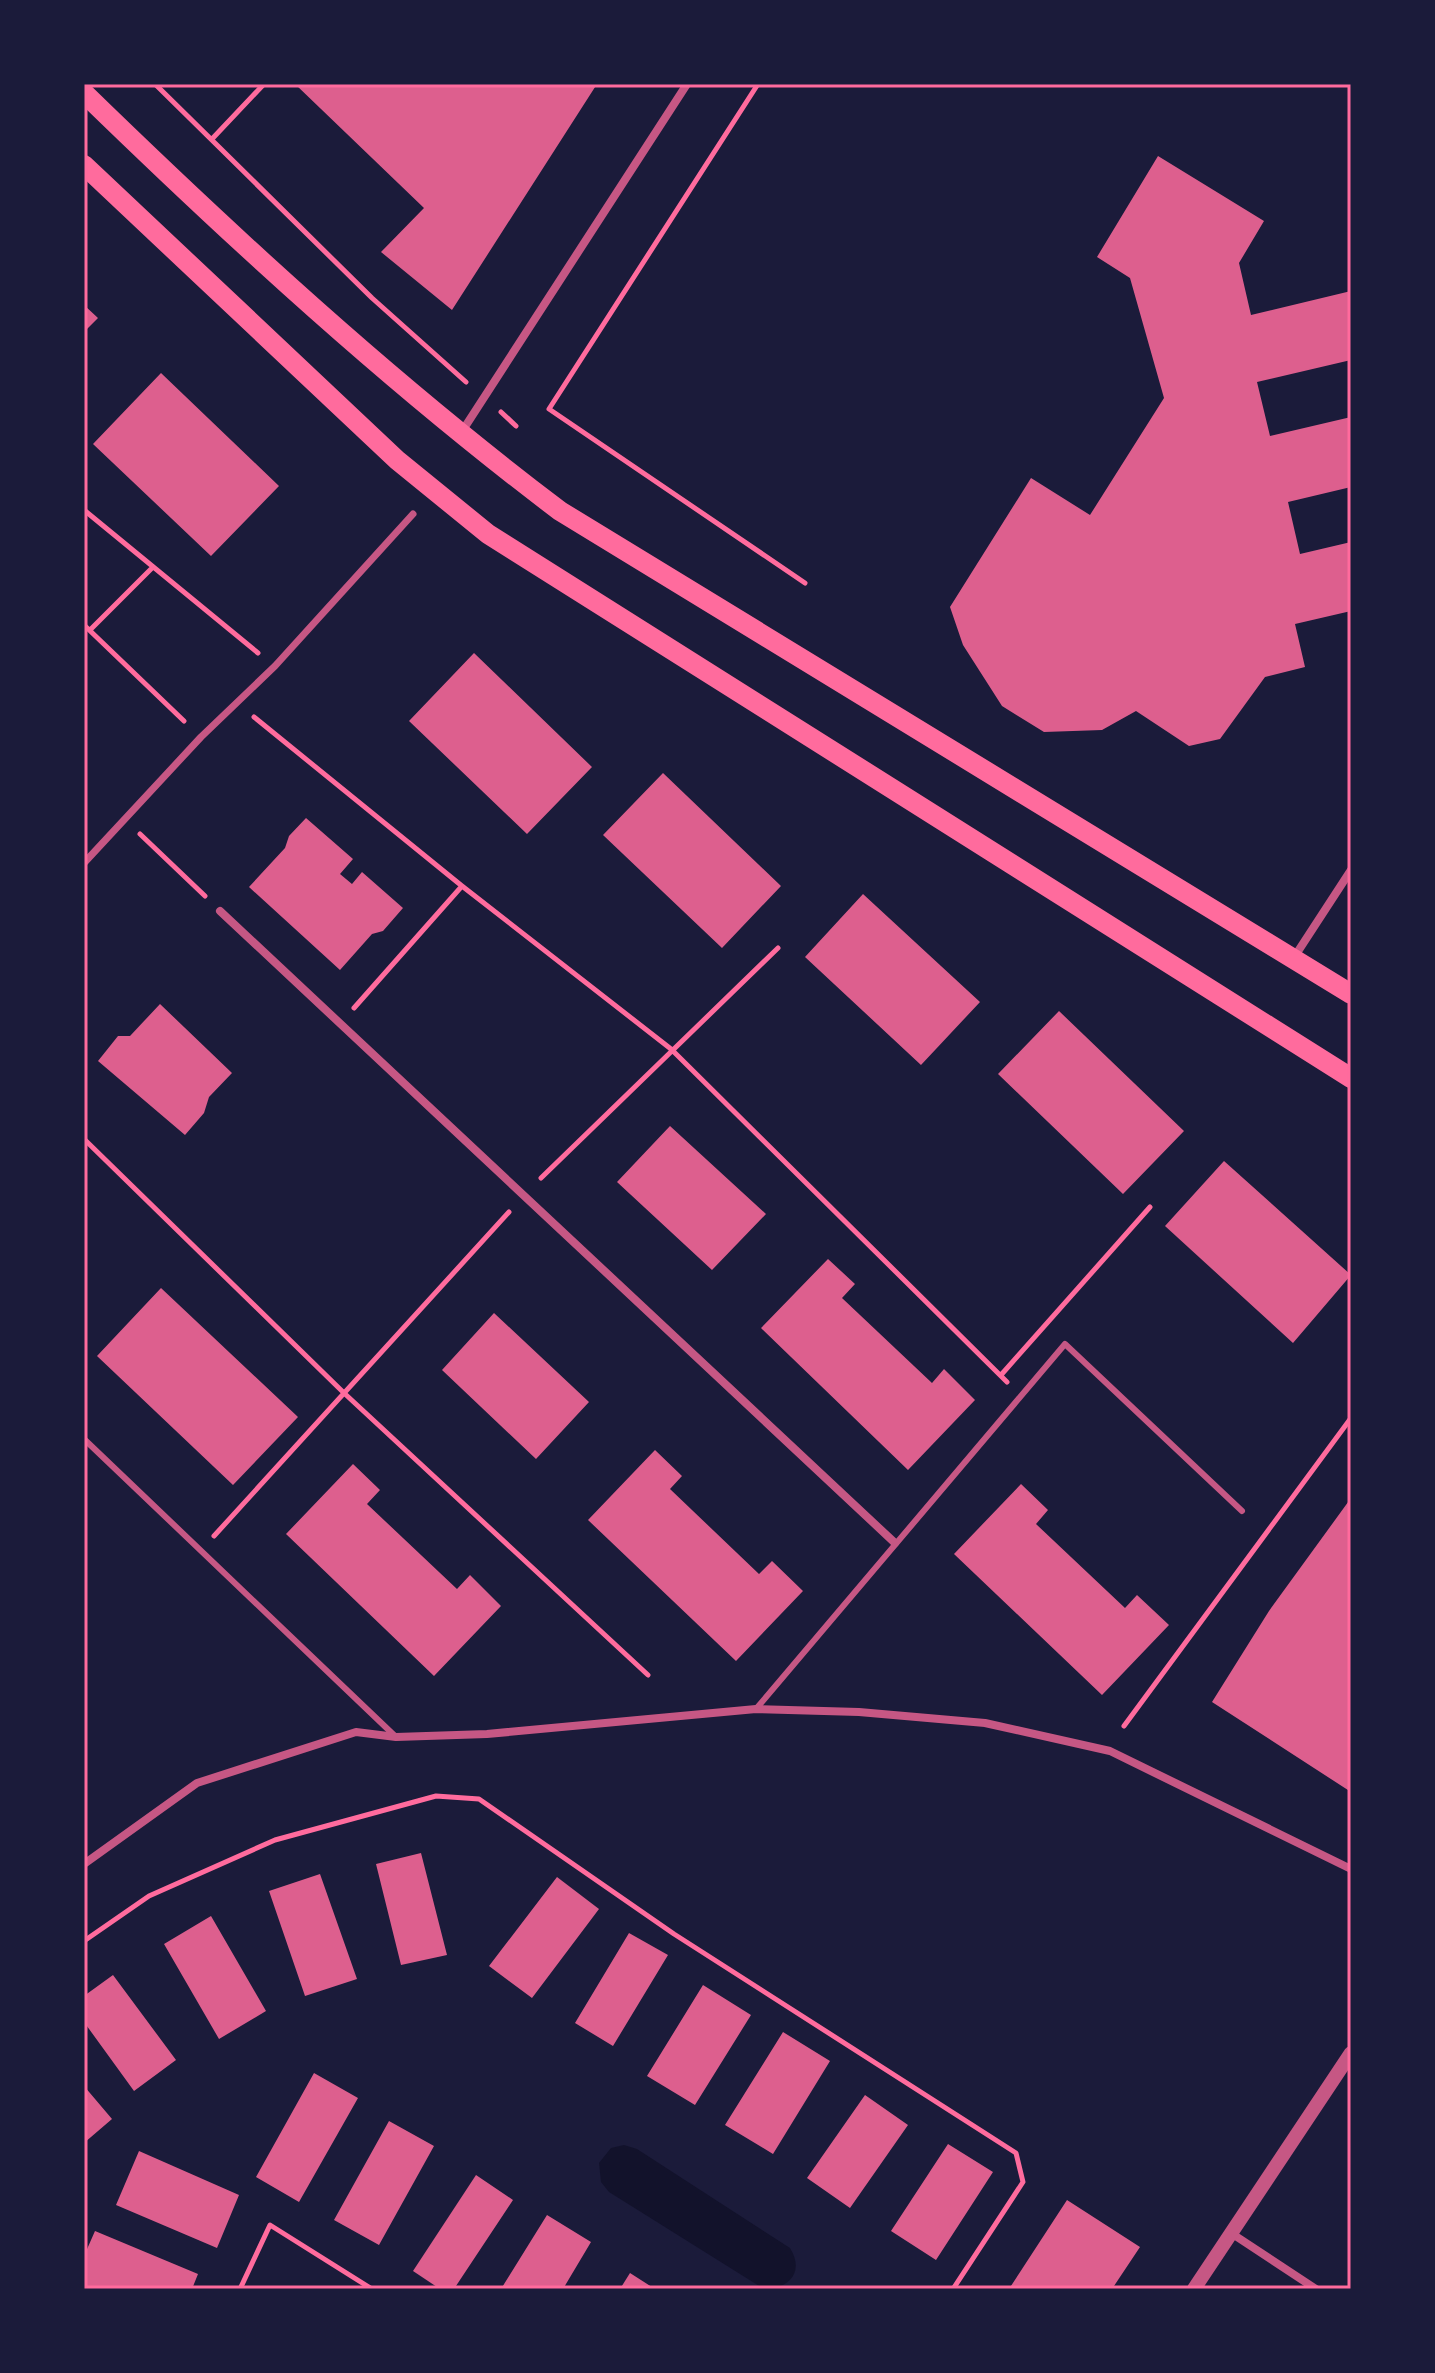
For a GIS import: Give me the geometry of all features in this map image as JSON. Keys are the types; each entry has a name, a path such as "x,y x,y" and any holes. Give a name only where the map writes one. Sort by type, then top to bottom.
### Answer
{"main road":[{"path":"84,93 158,166 460,435 560,511 1351,994"},
{"path":"84,165 397,460 488,534 1351,1078"}],"street":[{"path":"460,435 687,84"},
{"path":"84,863 201,737 275,666 413,514"},
{"path":"1293,960 1351,870"},
{"path":"220,911 895,1543"},
{"path":"84,1864 197,1783 356,1732 396,1737 570,1728 756,1709 859,1712 985,1723 1110,1751 1351,1869"},
{"path":"1194,2289 1351,2053"},
{"path":"1231,2233 1316,2289"}],"lane":[{"path":"756,1709 1065,1344 1242,1511"},
{"path":"84,1439 396,1737"}],"path":[{"path":"155,84 372,298 516,426"},
{"path":"212,139 264,84"},
{"path":"758,84 549,409 805,583"},
{"path":"84,510 275,666"},
{"path":"90,630 153,567"},
{"path":"84,625 201,737"},
{"path":"238,703 462,886 671,1049 1022,1396"},
{"path":"124,818 220,911"},
{"path":"339,1025 462,886"},
{"path":"202,1549 523,1196 778,948"},
{"path":"84,1139 344,1393 648,1675"},
{"path":"1001,1375 1150,1207"},
{"path":"1124,1726 1351,1418"},
{"path":"84,1941 149,1896 275,1840 436,1796 479,1799 674,1934 1016,2153 1023,2182 953,2289"},
{"path":"240,2289 270,2225 372,2289"}],"shaded area":[{"path":"624,2145 637,2149 790,2248 796,2265 792,2278 781,2286 764,2289 609,2192 601,2182 599,2163 611,2148"}],"building":[{"path":"295,84 597,84 452,310 381,252 424,208"},
{"path":"1158,156 1264,221 1239,263 1251,315 1351,291 1351,360 1257,382 1270,436 1351,417 1351,487 1288,502 1300,554 1351,542 1351,611 1295,624 1305,667 1265,677 1220,739 1189,746 1136,711 1102,730 1044,732 1002,706 963,645 950,607 1031,478 1090,515 1164,398 1130,278 1097,257"},
{"path":"84,305 98,318 84,332"},
{"path":"161,373 279,486 211,556 93,444"},
{"path":"474,653 592,767 527,834 409,721"},
{"path":"663,773 781,886 722,948 603,835"},
{"path":"306,818 353,859 340,874 352,884 362,872 403,908 383,931 372,934 340,970 249,887 285,848 289,836"},
{"path":"863,894 980,1002 921,1065 805,957"},
{"path":"160,1004 232,1073 209,1097 204,1113 185,1135 98,1061 118,1036 130,1036"},
{"path":"1059,1011 1184,1131 1123,1194 998,1074"},
{"path":"670,1126 766,1214 712,1270 617,1182"},
{"path":"1224,1161 1351,1275 1293,1343 1165,1226"},
{"path":"828,1259 855,1284 842,1298 932,1383 944,1369 975,1400 908,1470 761,1328"},
{"path":"161,1288 298,1417 233,1485 97,1356"},
{"path":"494,1313 589,1402 536,1459 442,1370"},
{"path":"655,1450 682,1476 670,1489 759,1574 772,1561 803,1591 736,1661 588,1520"},
{"path":"353,1464 380,1490 367,1504 457,1589 470,1575 501,1606 434,1676 286,1534"},
{"path":"1021,1484 1048,1510 1036,1524 1125,1608 1137,1595 1169,1625 1102,1695 954,1554"},
{"path":"1351,1498 1351,1792 1212,1702 1269,1611"},
{"path":"421,1853 447,1955 401,1965 376,1864"},
{"path":"320,1874 357,1979 305,1996 269,1891"},
{"path":"557,1877 599,1909 532,1998 489,1966"},
{"path":"211,1916 266,2011 219,2039 164,1944"},
{"path":"629,1933 668,1955 613,2046 575,2023"},
{"path":"113,1975 176,2060 134,2091 84,2022 84,1996"},
{"path":"703,1985 751,2015 695,2105 647,2076"},
{"path":"783,2032 830,2061 773,2154 725,2125"},
{"path":"314,2073 358,2098 299,2202 256,2177"},
{"path":"84,2086 112,2119 84,2143"},
{"path":"865,2095 908,2125 850,2208 807,2178"},
{"path":"389,2121 434,2146 379,2245 334,2220"},
{"path":"948,2144 993,2172 936,2260 891,2231"},
{"path":"139,2151 239,2195 217,2248 116,2205"},
{"path":"476,2175 513,2200 454,2289 440,2289 413,2271"},
{"path":"1067,2200 1140,2247 1112,2289 1009,2289"},
{"path":"547,2215 591,2242 563,2289 501,2289"},
{"path":"95,2231 198,2274 192,2289 84,2289 84,2256"},
{"path":"630,2273 655,2289 620,2289"}]}
